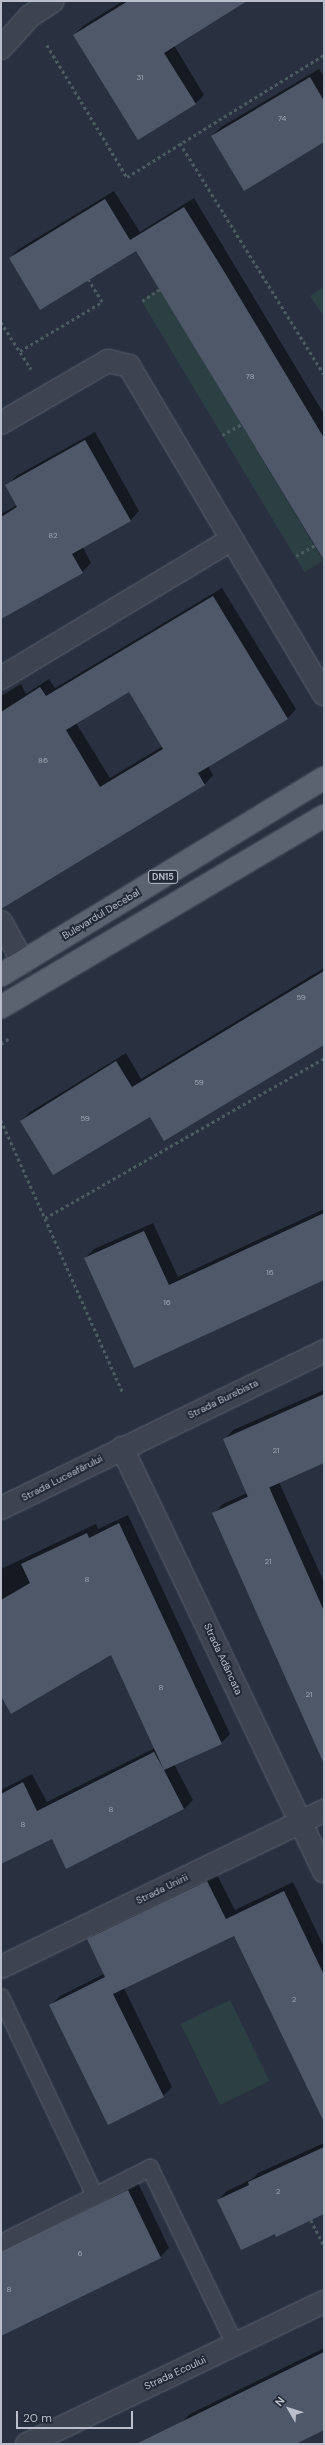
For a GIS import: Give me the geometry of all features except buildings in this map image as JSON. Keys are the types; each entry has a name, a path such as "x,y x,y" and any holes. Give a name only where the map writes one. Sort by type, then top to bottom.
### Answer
{"main road":[{"name":"Bulevardul Decebal","path":"1,975 324,778"},
{"path":"1,1007 324,816"}],"street":[{"path":"1,48 30,16 53,1"},
{"path":"1,424 108,361 129,366 324,695"},
{"path":"1,678 232,540"},
{"path":"1,922 23,962"},
{"name":"Strada Burebista","path":"122,1448 324,1351"},
{"name":"Strada Luceafărului","path":"1,1508 122,1448"},
{"name":"Strada Adâncata","path":"122,1448 324,1871"},
{"name":"Strada Unirii","path":"1,1967 324,1811"},
{"name":"Strada Ecoului","path":"38,2442 324,2302"}],"lane":[{"path":"1,1997 95,2196"},
{"path":"1,2242 150,2168 235,2345"}],"path":[{"path":"30,16 127,177 324,55"},
{"path":"180,143 324,374"},
{"path":"20,351 102,302 88,280"},
{"path":"142,301 160,289"},
{"path":"1,322 48,396"},
{"path":"222,435 242,424"},
{"path":"296,556 315,545"},
{"path":"45,1218 324,1058"},
{"path":"1,1120 123,1393"},
{"path":"311,2220 324,2245"}],"shaded area":[{"path":"324,287 324,317 310,296"},
{"path":"160,289 323,561 304,572 141,300"},
{"path":"230,2000 269,2081 220,2105 181,2024"}]}
